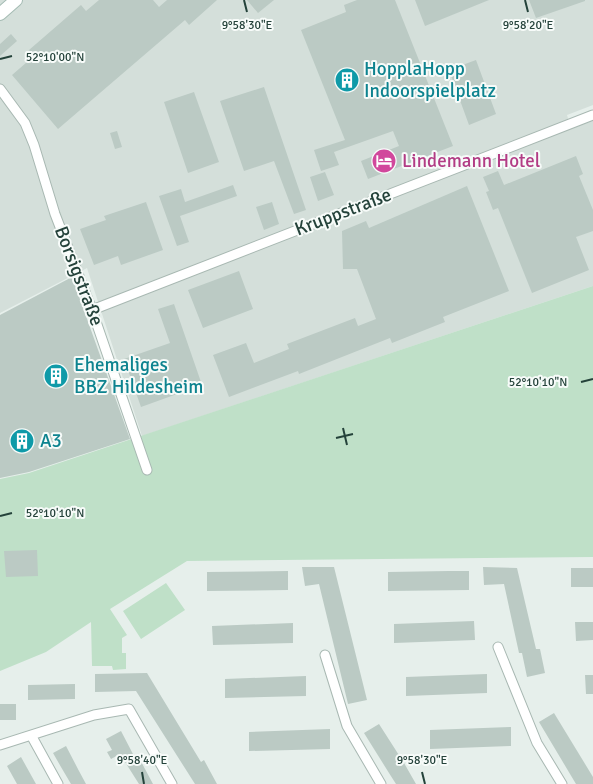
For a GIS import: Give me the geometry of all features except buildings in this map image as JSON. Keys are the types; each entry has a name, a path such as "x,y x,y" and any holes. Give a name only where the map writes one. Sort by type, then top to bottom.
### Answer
{"street":[{"path":"0,14 16,0"},
{"name":"Borsigstraße","path":"0,89 18,112 29,132 55,214 92,310 147,470"},
{"name":"Kruppstraße","path":"92,310 593,115"},
{"path":"498,647 538,743 562,784"},
{"path":"325,655 347,726 381,784"},
{"path":"0,745 94,715 129,709 172,784"},
{"path":"31,735 58,784"}],"shaded area":[{"path":"0,0 593,0 593,105 567,115 571,129 593,121 593,286 142,436 87,268 0,313"}],"green space":[{"path":"593,286 593,557 187,561 110,609 127,635 122,638 122,653 126,653 126,669 113,670 112,666 92,666 91,622 46,652 0,671 0,479 29,473"},
{"path":"166,583 185,610 141,639 123,611"}],"place":[{"name":"HopplaHopp Indoorspielplatz","path":"347,80"},
{"name":"Lindemann Hotel","path":"384,161"},
{"name":"Ehemaliges BBZ Hildesheim","path":"56,376"},
{"name":"A3","path":"22,441"}]}
